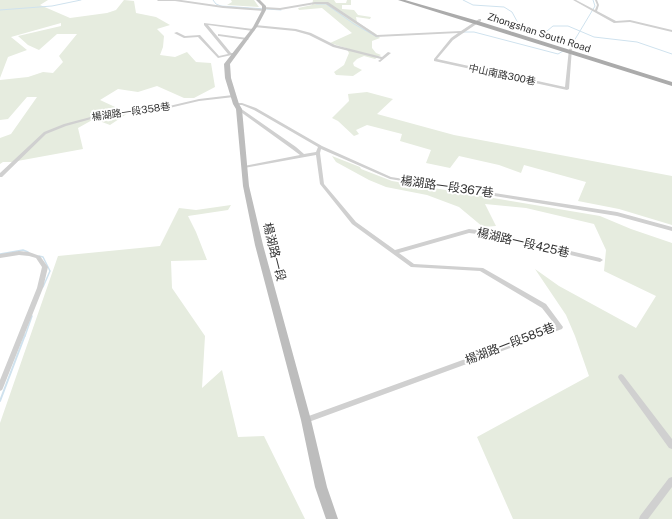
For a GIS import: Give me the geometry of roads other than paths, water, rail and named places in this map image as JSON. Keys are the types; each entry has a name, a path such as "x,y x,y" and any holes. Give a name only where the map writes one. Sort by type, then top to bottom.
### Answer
{"main road":[{"name":"Zhongshan South Road","path":"400,0 478,21"},
{"name":"Zhongshan South Road","path":"411,0 672,84"},
{"name":"Zhongshan South Road","path":"571,51 672,80"}],"street":[{"path":"158,0 175,0 223,7 264,9 280,9 315,3 327,3 376,36 461,32 478,21"},
{"path":"258,0 264,9"},
{"path":"574,0 615,22 630,21 672,31"},
{"path":"594,10 598,5 596,0"},
{"name":"楊湖路一段","path":"264,9 247,39 232,54 227,68 237,107 244,168 259,245 306,420 321,487 332,519"},
{"path":"232,54 205,24 295,30 310,34 334,46 380,60 389,53"},
{"name":"中山南路300巷","path":"461,32 449,42 435,60 567,89 571,51"},
{"path":"176,33 184,37 199,36 218,57 232,54"},
{"path":"219,35 247,39"},
{"path":"207,44 219,41"},
{"name":"楊湖路一段358巷","path":"0,176 45,133 65,124 102,115 165,108 198,100 233,96"},
{"name":"楊湖路一段367巷","path":"237,107 242,104 255,109 320,147 390,178 617,214 672,229"},
{"path":"237,107 302,155"},
{"path":"320,147 318,153 322,184 354,223 394,252"},
{"path":"244,168 302,155 318,153"},
{"name":"楊湖路一段425巷","path":"394,252 469,231 486,233 600,260"},
{"name":"楊湖路一段585巷","path":"306,420 560,327 544,306 482,269 413,266 394,252"},
{"path":"0,256 19,253 29,254 38,257 45,267 40,288 0,388"},
{"path":"621,377 672,445"},
{"path":"643,519 672,481"}],"waterway":[{"path":"0,10 52,6 81,0"},
{"path":"213,0 216,4 221,6 281,10"},
{"path":"463,0 473,5 504,7 512,12 518,23 527,31 538,33 547,31 553,26 568,26 580,31"},
{"path":"580,31 595,6 593,0"},
{"path":"316,4 326,4 354,24 377,37"},
{"path":"571,46 580,31"},
{"path":"580,31 594,37 637,42 672,54"},
{"path":"462,32 474,32 558,54 563,51"},
{"path":"0,254 23,250 28,252"},
{"path":"39,256 43,257 50,271 43,287"},
{"path":"25,336 32,316"},
{"path":"0,401 25,335"}]}
